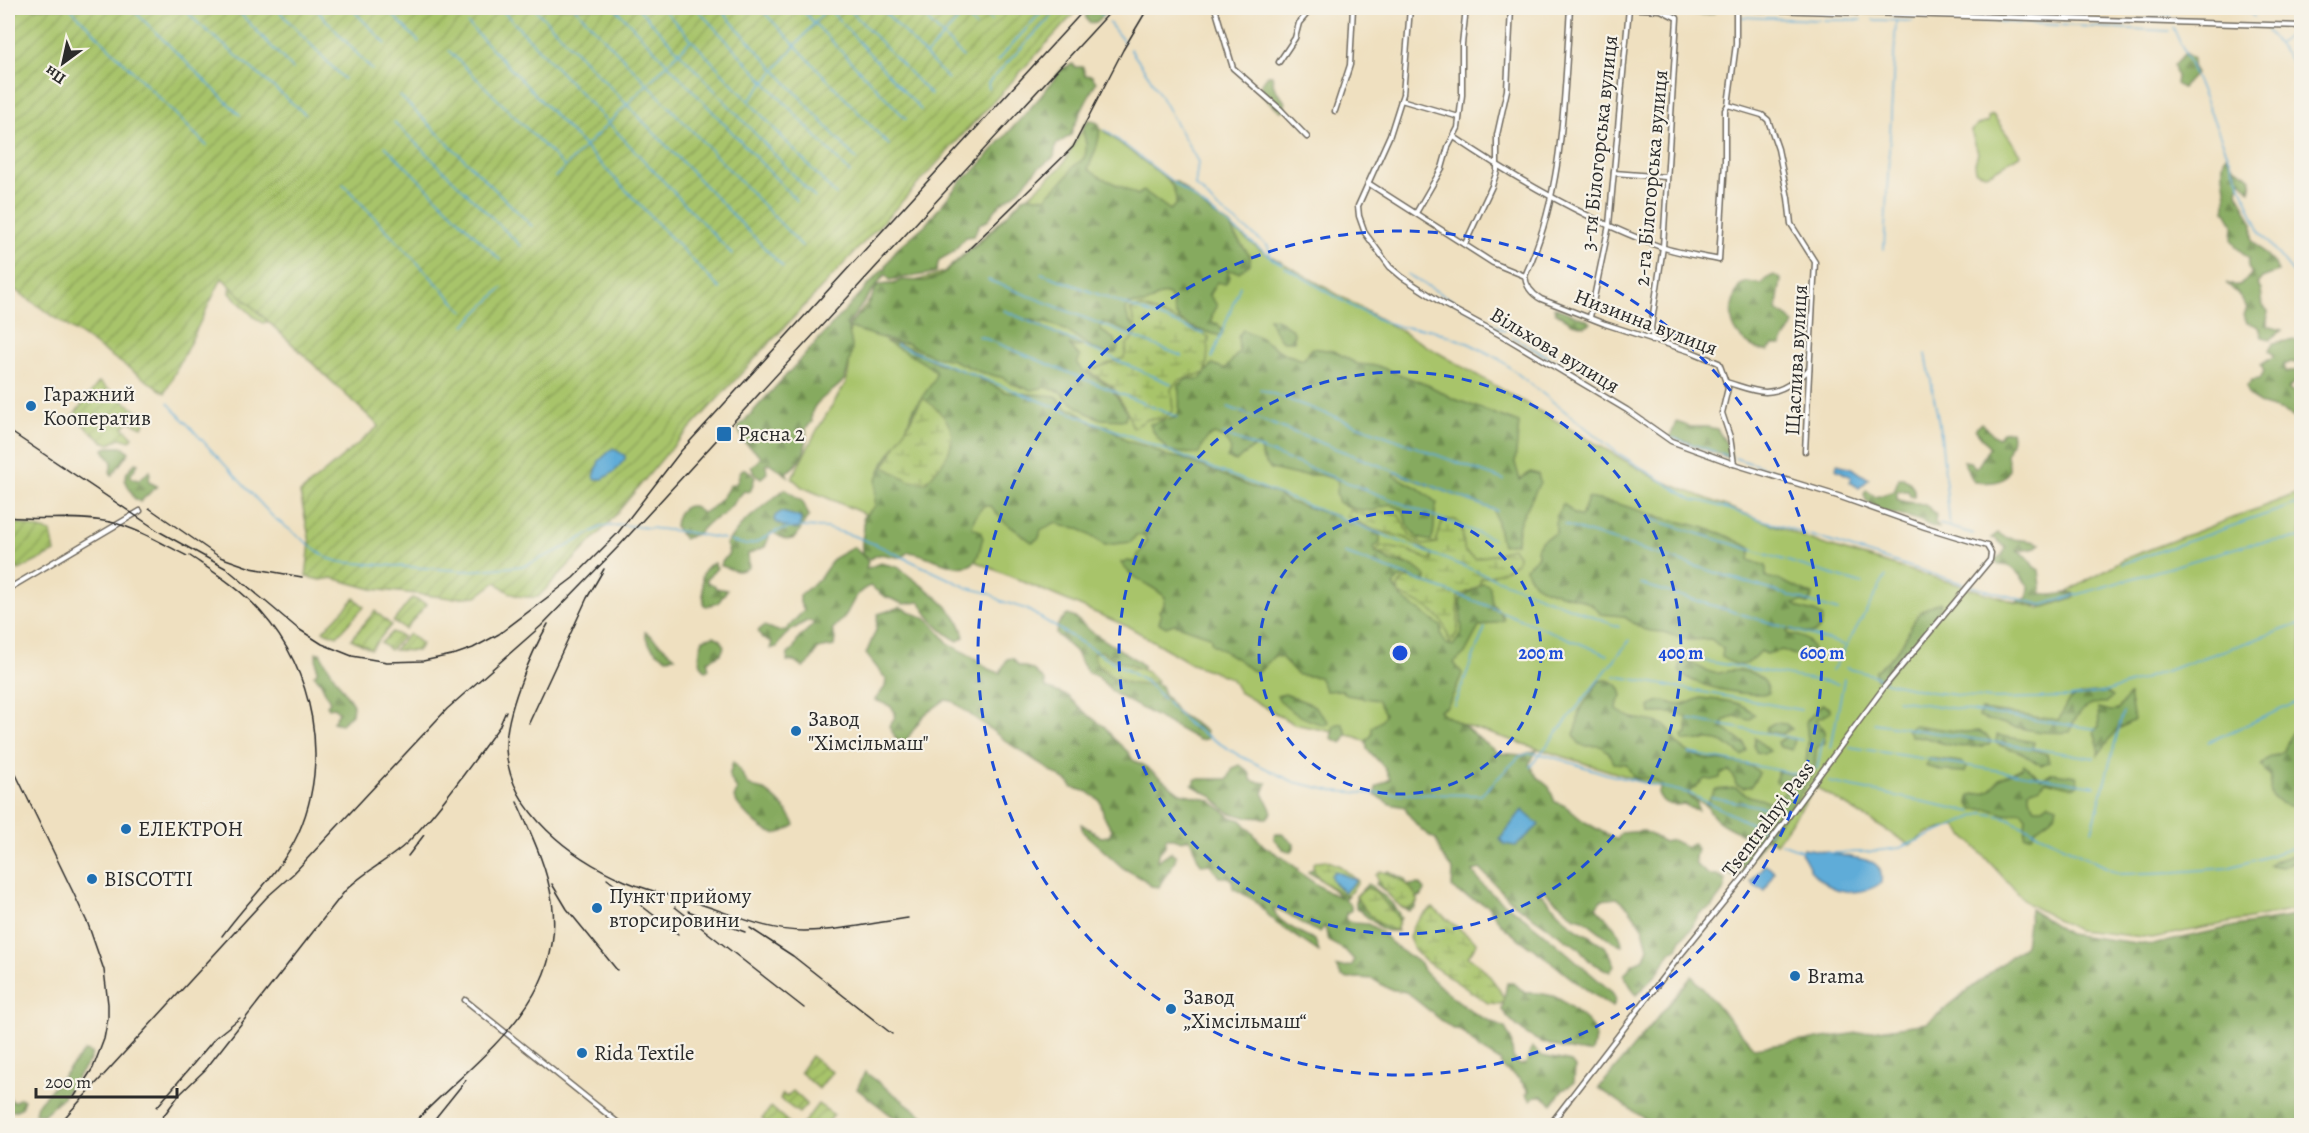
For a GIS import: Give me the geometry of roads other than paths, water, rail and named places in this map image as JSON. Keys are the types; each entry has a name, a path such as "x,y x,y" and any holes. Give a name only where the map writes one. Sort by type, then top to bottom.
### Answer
{"street":[{"path":"1215,8 1233,68 1280,109 1307,137"},
{"path":"1279,62 1295,38 1299,23 1312,8"},
{"path":"1335,111 1350,65 1353,8"},
{"name":"Вільхова вулиця","path":"1410,8 1401,100 1390,135 1358,206 1362,226 1369,240 1390,267 1445,305 1508,339 1627,410 1671,441 1734,464 1987,546 1991,553 1990,560"},
{"path":"1416,213 1442,168 1459,117 1466,8"},
{"path":"1465,244 1492,186 1497,166 1500,117 1507,90 1511,8"},
{"path":"1368,183 1503,268 1525,276 1539,243 1552,198 1560,145 1570,8"},
{"path":"1620,8 1660,9"},
{"name":"3-тя Білогорська вулиця","path":"1590,317 1609,225 1629,8"},
{"path":"1454,137 1497,166 1552,198 1609,225 1663,247 1719,260 1725,161 1725,110 1728,105 1736,44 1737,8 2301,26"},
{"name":"2-га Білогорська вулиця","path":"1653,341 1651,328 1663,247 1666,177 1676,67 1677,18 1660,9"},
{"path":"1401,100 1459,117"},
{"name":"Щаслива вулиця","path":"1728,105 1762,115 1768,120 1778,149 1791,224 1815,262 1805,451"},
{"path":"1614,173 1666,177"},
{"name":"Низинна вулиця","path":"1525,276 1533,294 1653,341 1692,352 1719,363 1728,388 1722,413 1730,437 1734,464"},
{"path":"1726,382 1758,392 1774,392 1791,384 1807,372 1810,366"},
{"path":"8,589 140,511"},
{"name":"Tsentralnyi Pass","path":"1549,1125 1743,878 1885,686 1990,560"},
{"path":"465,1000 622,1125"}],"water":[{"path":"613,448 625,456 625,459 615,471 603,479 596,479 594,477 599,461"},
{"path":"1837,464 1852,468 1869,479 1859,488 1850,482 1851,477 1836,469"},
{"path":"781,512 800,517 799,528 786,527 774,520 775,516"},
{"path":"1522,810 1539,825 1516,846 1504,844 1500,839"},
{"path":"1803,848 1871,862 1879,869 1881,883 1864,891 1836,889 1820,880 1811,871 1801,853"},
{"path":"1765,864 1774,872 1765,891 1756,887 1751,881"},
{"path":"1335,871 1356,880 1345,892 1333,881 1331,875"}],"waterway":[{"path":"70,8 207,146"},
{"path":"131,8 240,115"},
{"path":"183,8 305,114"},
{"path":"235,8 293,69"},
{"path":"276,8 344,79"},
{"path":"315,8 372,70"},
{"path":"351,8 386,44"},
{"path":"386,8 419,42"},
{"path":"418,8 427,16"},
{"path":"500,8 732,254"},
{"path":"534,8 783,267"},
{"path":"575,8 802,246"},
{"path":"615,8 797,201"},
{"path":"638,8 815,198"},
{"path":"662,8 836,195"},
{"path":"696,8 850,173"},
{"path":"719,8 857,160"},
{"path":"760,8 889,145"},
{"path":"800,8 906,119"},
{"path":"749,101 827,8"},
{"path":"828,8 921,110"},
{"path":"848,8 931,95"},
{"path":"881,8 948,79"},
{"path":"916,8 963,57"},
{"path":"958,8 976,27"},
{"path":"926,55 969,8"},
{"path":"981,8 992,21"},
{"path":"1018,8 1022,12"},
{"path":"997,61 1045,8"},
{"path":"989,89 988,83 1059,8"},
{"path":"1097,8 1103,16"},
{"path":"1990,8 2169,14 2170,16"},
{"path":"2247,8 2254,17"},
{"path":"1741,17 1819,20"},
{"path":"1947,19 2169,31"},
{"path":"1824,20 1861,20"},
{"path":"1873,20 1913,21"},
{"path":"1884,249 1896,21"},
{"path":"1109,23 1124,42"},
{"path":"468,24 720,289"},
{"path":"2173,27 2260,232 2302,284"},
{"path":"2267,31 2302,74"},
{"path":"2278,44 2291,33"},
{"path":"555,177 691,40"},
{"path":"1130,49 1149,76 1198,162 1195,186 1215,206 1268,246 1271,258 1282,264"},
{"path":"449,51 565,167"},
{"path":"400,96 532,226"},
{"path":"394,122 521,246"},
{"path":"1105,130 1271,257"},
{"path":"385,146 500,260"},
{"path":"343,184 464,312"},
{"path":"1285,267 1382,321 1401,327 1430,329 1470,344 1499,359 1619,454 1693,500 1706,502 1964,584"},
{"path":"1041,273 1204,334"},
{"path":"1407,274 1505,331"},
{"path":"988,280 1182,356"},
{"path":"1212,358 1240,286"},
{"path":"465,325 502,288"},
{"path":"1003,310 1171,384"},
{"path":"979,336 1177,417"},
{"path":"1511,336 1584,378"},
{"path":"897,345 1619,627"},
{"path":"1926,354 1941,435 1950,527"},
{"path":"1260,389 1504,480"},
{"path":"168,403 273,517 327,558 340,562 466,571 524,566 566,547 601,527 623,525 724,539"},
{"path":"1228,407 1497,511"},
{"path":"1222,434 1493,539"},
{"path":"1673,438 1731,457"},
{"path":"1735,458 1790,476"},
{"path":"2122,564 2302,502"},
{"path":"1651,519 1862,584"},
{"path":"1939,524 1974,534"},
{"path":"1564,525 1838,611"},
{"path":"799,527 826,528 851,535 968,588 989,593 1001,601 1026,609 1148,683 1188,724 1240,756 1294,782 1334,791 1481,795 1520,756 1530,753 1546,755 1610,775 1688,793 1770,833"},
{"path":"730,541 746,545 755,543 777,531 791,528"},
{"path":"1971,586 2042,605 2249,544 2302,538"},
{"path":"1344,553 1483,604 1608,655"},
{"path":"1832,671 1886,576"},
{"path":"1641,584 1844,645"},
{"path":"1846,668 1873,675 1886,682 1931,692 1992,699 2070,697 2106,692 2302,623"},
{"path":"1454,705 1485,628"},
{"path":"1530,767 1630,640"},
{"path":"1676,656 1838,684"},
{"path":"1615,676 1801,710"},
{"path":"1831,748 1844,679"},
{"path":"1897,700 2096,729"},
{"path":"2208,742 2302,700"},
{"path":"2092,831 2123,712"},
{"path":"1688,719 1802,740"},
{"path":"1874,723 2094,758"},
{"path":"1817,769 1823,738"},
{"path":"1850,747 2095,786"},
{"path":"1689,753 1802,775"},
{"path":"1829,782 1972,812"},
{"path":"1711,797 1773,809"},
{"path":"1825,853 1900,848 1983,813 2005,817 2120,874 2227,868 2302,845"},
{"path":"1781,843 1803,851"}],"railway":[{"path":"8,430 160,532 227,569 297,628 322,644 352,656 387,662 423,661 473,648 499,634 573,578 617,534 681,451 1086,8"},
{"path":"57,1126 267,897 293,874 447,709 541,626 620,545 1114,8"},
{"path":"966,252 1073,147 1123,50 1148,8"},
{"path":"149,508 218,556"},
{"path":"8,517 110,522 140,532 187,556"},
{"path":"190,556 245,596 261,612 279,636 294,662 305,689 312,718 315,747 314,777 308,806 298,834 273,874 222,936"},
{"path":"220,557 251,568 302,577"},
{"path":"529,723 587,598 604,569"},
{"path":"548,624 514,702 506,749 510,772 518,793 531,812 565,846 584,860 633,884 774,928 817,931 908,918"},
{"path":"156,1126 179,1095 205,1070 345,891 407,843 431,817 499,727 506,711"},
{"path":"8,758 88,924 104,970 108,1004 104,1039 93,1068 74,1097"},
{"path":"411,1126 510,1028 530,1000 545,970 553,938 550,888 533,838 517,802"},
{"path":"408,856 424,835"},
{"path":"607,879 678,934"},
{"path":"552,884 567,909 617,970"},
{"path":"675,907 804,1008"},
{"path":"688,911 745,932"},
{"path":"750,928 793,956 892,1034"},
{"path":"157,1107 216,1037 240,1018"},
{"path":"429,1126 466,1080"}],"place":[{"name":"Гаражний Кооператив","path":"31,406"},
{"name":"Рясна 2","path":"724,434"},
{"name":"Завод \"Хімсільмаш\"","path":"796,731"},
{"name":"ЕЛЕКТРОН","path":"126,829"},
{"name":"BISCOTTI","path":"92,879"},
{"name":"Пункт прийому вторсировини","path":"597,908"},
{"name":"Brama","path":"1795,976"},
{"name":"Завод „Хімсільмаш“","path":"1171,1009"},
{"name":"Rida Textile","path":"582,1053"}]}
